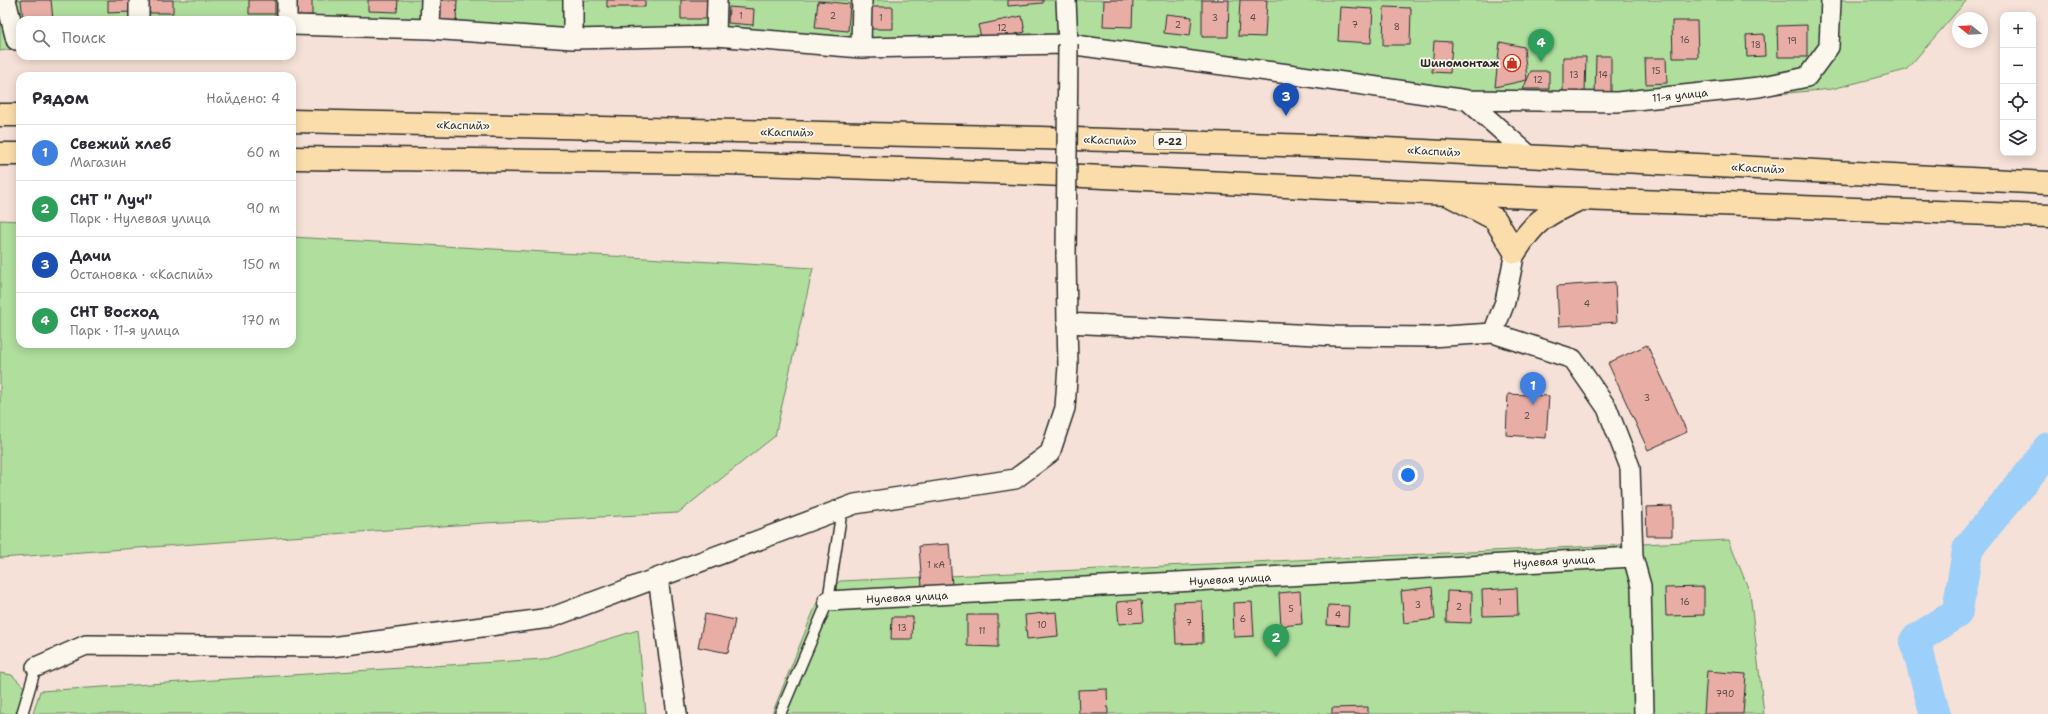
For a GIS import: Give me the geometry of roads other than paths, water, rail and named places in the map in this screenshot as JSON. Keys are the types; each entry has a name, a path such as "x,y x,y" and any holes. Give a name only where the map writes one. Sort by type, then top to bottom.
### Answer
{"highway":[{"path":"0,115 16,115"},
{"name":"«Каспий»","path":"296,121 1056,138 1347,147 2048,183"},
{"path":"0,154 16,154"},
{"path":"296,158 735,164 1042,174 1447,194 2048,216"},
{"path":"1447,194 1495,219 1515,252 1527,233 1549,213 1581,198"}],"street":[{"path":"6,0 12,40"},
{"path":"139,0 139,16"},
{"path":"287,16 288,0"},
{"path":"430,30 431,0"},
{"path":"573,39 574,0"},
{"path":"716,36 717,0"},
{"path":"861,48 862,0"},
{"path":"36,667 86,645 331,647 550,618 855,504 1016,479 1050,453 1065,408 1067,323 1066,255 1068,44 1066,0"},
{"name":"11-я улица","path":"296,25 430,30 573,39 716,36 861,48 1068,44 1467,100 1617,102 1759,87 1807,77 1829,47 1831,0"},
{"path":"1467,100 1530,156"},
{"path":"1493,333 1505,302 1515,252"},
{"path":"1067,323 1336,336 1430,337 1493,333 1573,359 1607,408 1630,467 1633,556 1641,586 1644,714"},
{"name":"Нулевая улица","path":"828,601 1633,556"},
{"path":"658,578 677,714"}],"lane":[{"path":"780,714 828,601 842,509"},
{"path":"22,714 36,667"}],"waterway":[{"path":"1935,714 1915,640 1957,613 1968,548 2043,457 2048,448"}],"place":[{"name":"СНТ Восход","path":"1541,62"},
{"name":"Шиномонтаж","path":"1512,63"},
{"name":"Дачи","path":"1286,116"},
{"name":"Свежий хлеб","path":"1533,405"},
{"name":"СНТ \" Луч\"","path":"1276,657"}]}
